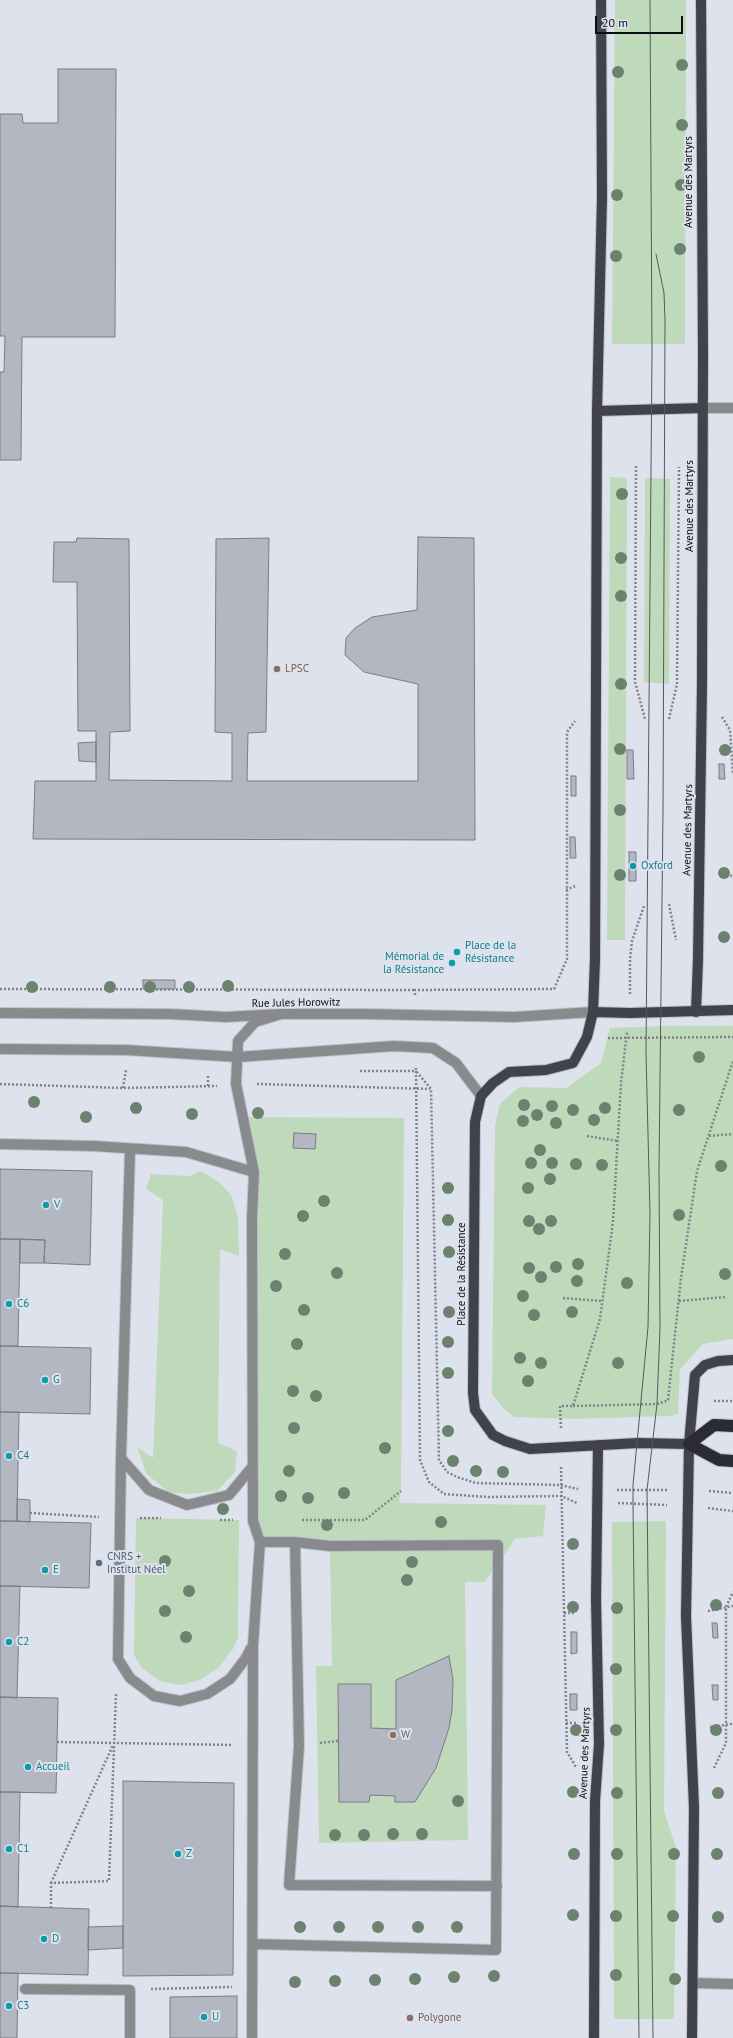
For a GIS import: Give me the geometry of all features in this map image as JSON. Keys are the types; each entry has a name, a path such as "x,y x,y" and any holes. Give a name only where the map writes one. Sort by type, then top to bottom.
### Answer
{"highway":[{"path":"733,1426 714,1425 689,1444 719,1460 733,1461"}],"main road":[{"path":"481,1096 493,1083 508,1072 546,1070 573,1064 587,1037 592,1012 595,959 597,411 602,197 602,0"},
{"name":"Avenue des Martyrs","path":"696,1012 702,677 703,408 701,0"},
{"path":"597,411 703,408"},
{"path":"592,1012 630,1013 733,1010"},
{"name":"Place de la Résistance","path":"481,1096 475,1122 474,1410 493,1435 505,1442 530,1449 562,1446 638,1443 689,1444"},
{"path":"692,2038 694,1808 686,1616 689,1444 695,1375 705,1365 718,1361 733,1360"},
{"name":"Avenue des Martyrs","path":"594,2038 595,1801 599,1744 598,1445"}],"street":[{"path":"703,408 733,408"},
{"name":"Rue Jules Horowitz","path":"0,1013 170,1014 226,1017 281,1014 514,1017 592,1012"},
{"path":"252,2038 253,1645 260,1542 253,1521 252,1218 254,1172 236,1084 238,1041 255,1022 281,1014"},
{"path":"0,1049 126,1050 238,1057 394,1046 433,1048 456,1063 481,1096"},
{"path":"0,1144 94,1146 130,1150 186,1152 254,1172"},
{"path":"130,1150 121,1458 118,1660 130,1678 154,1696 180,1701 207,1694 230,1679 246,1658 253,1645"},
{"path":"121,1458 149,1490 187,1505 229,1495 253,1466"},
{"path":"253,1944 496,1950 498,1545 330,1546 295,1542 260,1542"},
{"path":"295,1542 299,1746 289,1885 496,1886"},
{"path":"693,1983 733,1984"},
{"path":"25,1989 130,1990 130,2038"}],"path":[{"path":"636,466 635,682 645,719"},
{"path":"669,719 677,684 679,467"},
{"path":"554,989 567,959 567,732 596,694"},
{"path":"714,866 733,877"},
{"path":"644,906 632,947 630,1013 620,1083 613,1222 600,1319 573,1406 657,1404 668,1400 733,1401"},
{"path":"0,989 415,990"},
{"path":"668,1400 679,1301 697,1171 733,1061"},
{"path":"354,1071 416,1071 420,1460 429,1482 444,1494 488,1497 561,1496 578,1503 633,1503 689,1506 733,1511"},
{"path":"709,1136 733,1134"},
{"path":"586,1136 618,1142"},
{"path":"679,1301 726,1297"},
{"path":"563,1298 602,1301"},
{"name":"Avenue des Martyrs","path":"567,1752 560,1406 573,1406"},
{"path":"598,1490 733,1493"},
{"path":"713,1769 726,1743 726,1607 733,1592"},
{"path":"708,1611 733,1606"},
{"path":"51,1883 109,1881 118,1660"},
{"path":"566,1723 584,1724"},
{"path":"706,1727 732,1724"},
{"path":"299,1746 338,1741"},
{"path":"57,1742 252,1745"},
{"path":"51,1908 51,1883 114,1742"},
{"path":"130,1990 252,1986"}],"green space":[{"path":"615,0 686,0 685,344 612,344"},
{"path":"610,477 627,478 625,940 607,940"},
{"path":"645,478 670,479 669,684 644,682"},
{"path":"733,1026 733,1339 703,1344 680,1369 678,1414 668,1416 573,1419 514,1417 503,1408 492,1394 495,1125 500,1104 519,1087 566,1088 601,1063 610,1028"},
{"path":"242,1117 404,1118 401,1491 399,1503 546,1505 543,1536 515,1539 485,1582 465,1582 468,1840 319,1843 316,1666 332,1666 330,1546 260,1542 253,1521 254,1172"},
{"path":"201,1171 219,1182 231,1195 238,1217 239,1256 220,1249 218,1443 237,1451 235,1472 217,1491 190,1494 168,1492 146,1473 137,1447 153,1458 163,1200 146,1189 151,1174 190,1176"},
{"path":"136,1518 239,1520 238,1638 233,1649 219,1667 200,1680 180,1685 160,1681 142,1668 134,1655"},
{"path":"666,1521 664,1811 676,1848 674,2019 614,2019 612,1522"}],"building":[{"path":"58,69 116,69 115,337 22,337 21,460 0,460 0,372 4,372 5,336 0,336 0,114 22,114 23,123 58,123"},
{"path":"418,537 474,538 475,840 33,839 35,781 96,781 96,731 78,731 77,582 53,582 54,542 76,542 77,538 129,539 130,731 110,732 109,780 232,781 232,733 215,732 216,539 269,538 266,732 248,733 247,781 418,781 418,684 364,672 345,655 346,638 355,628 372,617 417,610"},
{"path":"96,742 96,762 79,761 78,743"},
{"path":"627,750 633,750 634,779 627,779"},
{"path":"719,764 724,764 725,779 719,779"},
{"path":"571,776 576,776 576,796 571,796"},
{"path":"570,837 575,837 576,858 570,858"},
{"name":"Oxford","path":"629,852 636,852 636,881 629,881"},
{"path":"143,980 175,980 175,989 143,989"},
{"path":"294,1133 316,1134 315,1149 293,1148"},
{"name":"V","path":"0,1169 92,1171 90,1265 44,1263 45,1240 0,1239"},
{"name":"C6","path":"0,1239 20,1239 18,1346 0,1346"},
{"path":"20,1239 45,1240 44,1263 20,1263"},
{"name":"G","path":"0,1346 91,1348 90,1414 0,1412"},
{"name":"C4","path":"0,1412 19,1412 17,1521 0,1521"},
{"path":"17,1499 30,1500 30,1522 17,1521"},
{"name":"E","path":"0,1521 91,1523 89,1588 0,1586"},
{"name":"C2","path":"0,1586 20,1586 17,1698 0,1697"},
{"path":"712,1623 717,1623 718,1638 713,1638"},
{"path":"571,1632 577,1632 577,1653 571,1654"},
{"name":"W","path":"449,1656 453,1680 452,1710 449,1728 436,1768 415,1802 395,1802 395,1796 370,1795 369,1802 339,1802 338,1684 371,1684 371,1728 396,1729 396,1680"},
{"path":"712,1685 718,1685 718,1700 713,1700"},
{"path":"570,1694 577,1694 577,1710 570,1710"},
{"name":"Accueil","path":"0,1697 58,1698 56,1793 0,1792"},
{"name":"Z","path":"123,1781 234,1783 233,1975 123,1976"},
{"name":"C1","path":"0,1792 20,1792 18,1907 0,1906"},
{"name":"D","path":"0,1906 89,1909 88,1975 0,1973"},
{"path":"123,1926 123,1948 88,1950 88,1927"},
{"name":"C3","path":"0,1973 18,1973 17,2038 0,2038"},
{"name":"U","path":"237,1996 237,2038 170,2038 170,1997"}],"tram line":[{"path":"639,2038 633,1485 648,1327 650,1214 646,1054 652,353 650,0"},
{"path":"653,2038 647,1490 657,1404 660,1328 659,1169 663,812 665,321 664,293 656,254"}],"place":[{"name":"LPSC","path":"277,669"},
{"name":"Oxford","path":"633,866"},
{"name":"Place de la Résistance","path":"457,952"},
{"name":"Mémorial de la Résistance","path":"452,963"},
{"name":"V","path":"46,1205"},
{"name":"C6","path":"9,1304"},
{"name":"G","path":"45,1380"},
{"name":"C4","path":"9,1456"},
{"name":"CNRS + Institut Néel","path":"99,1563"},
{"name":"E","path":"45,1570"},
{"name":"C2","path":"9,1642"},
{"name":"W","path":"393,1735"},
{"name":"Accueil","path":"28,1767"},
{"name":"C1","path":"9,1849"},
{"name":"Z","path":"178,1854"},
{"name":"D","path":"44,1939"},
{"name":"C3","path":"9,2006"},
{"name":"U","path":"204,2017"},
{"name":"Polygone","path":"410,2018"}]}
